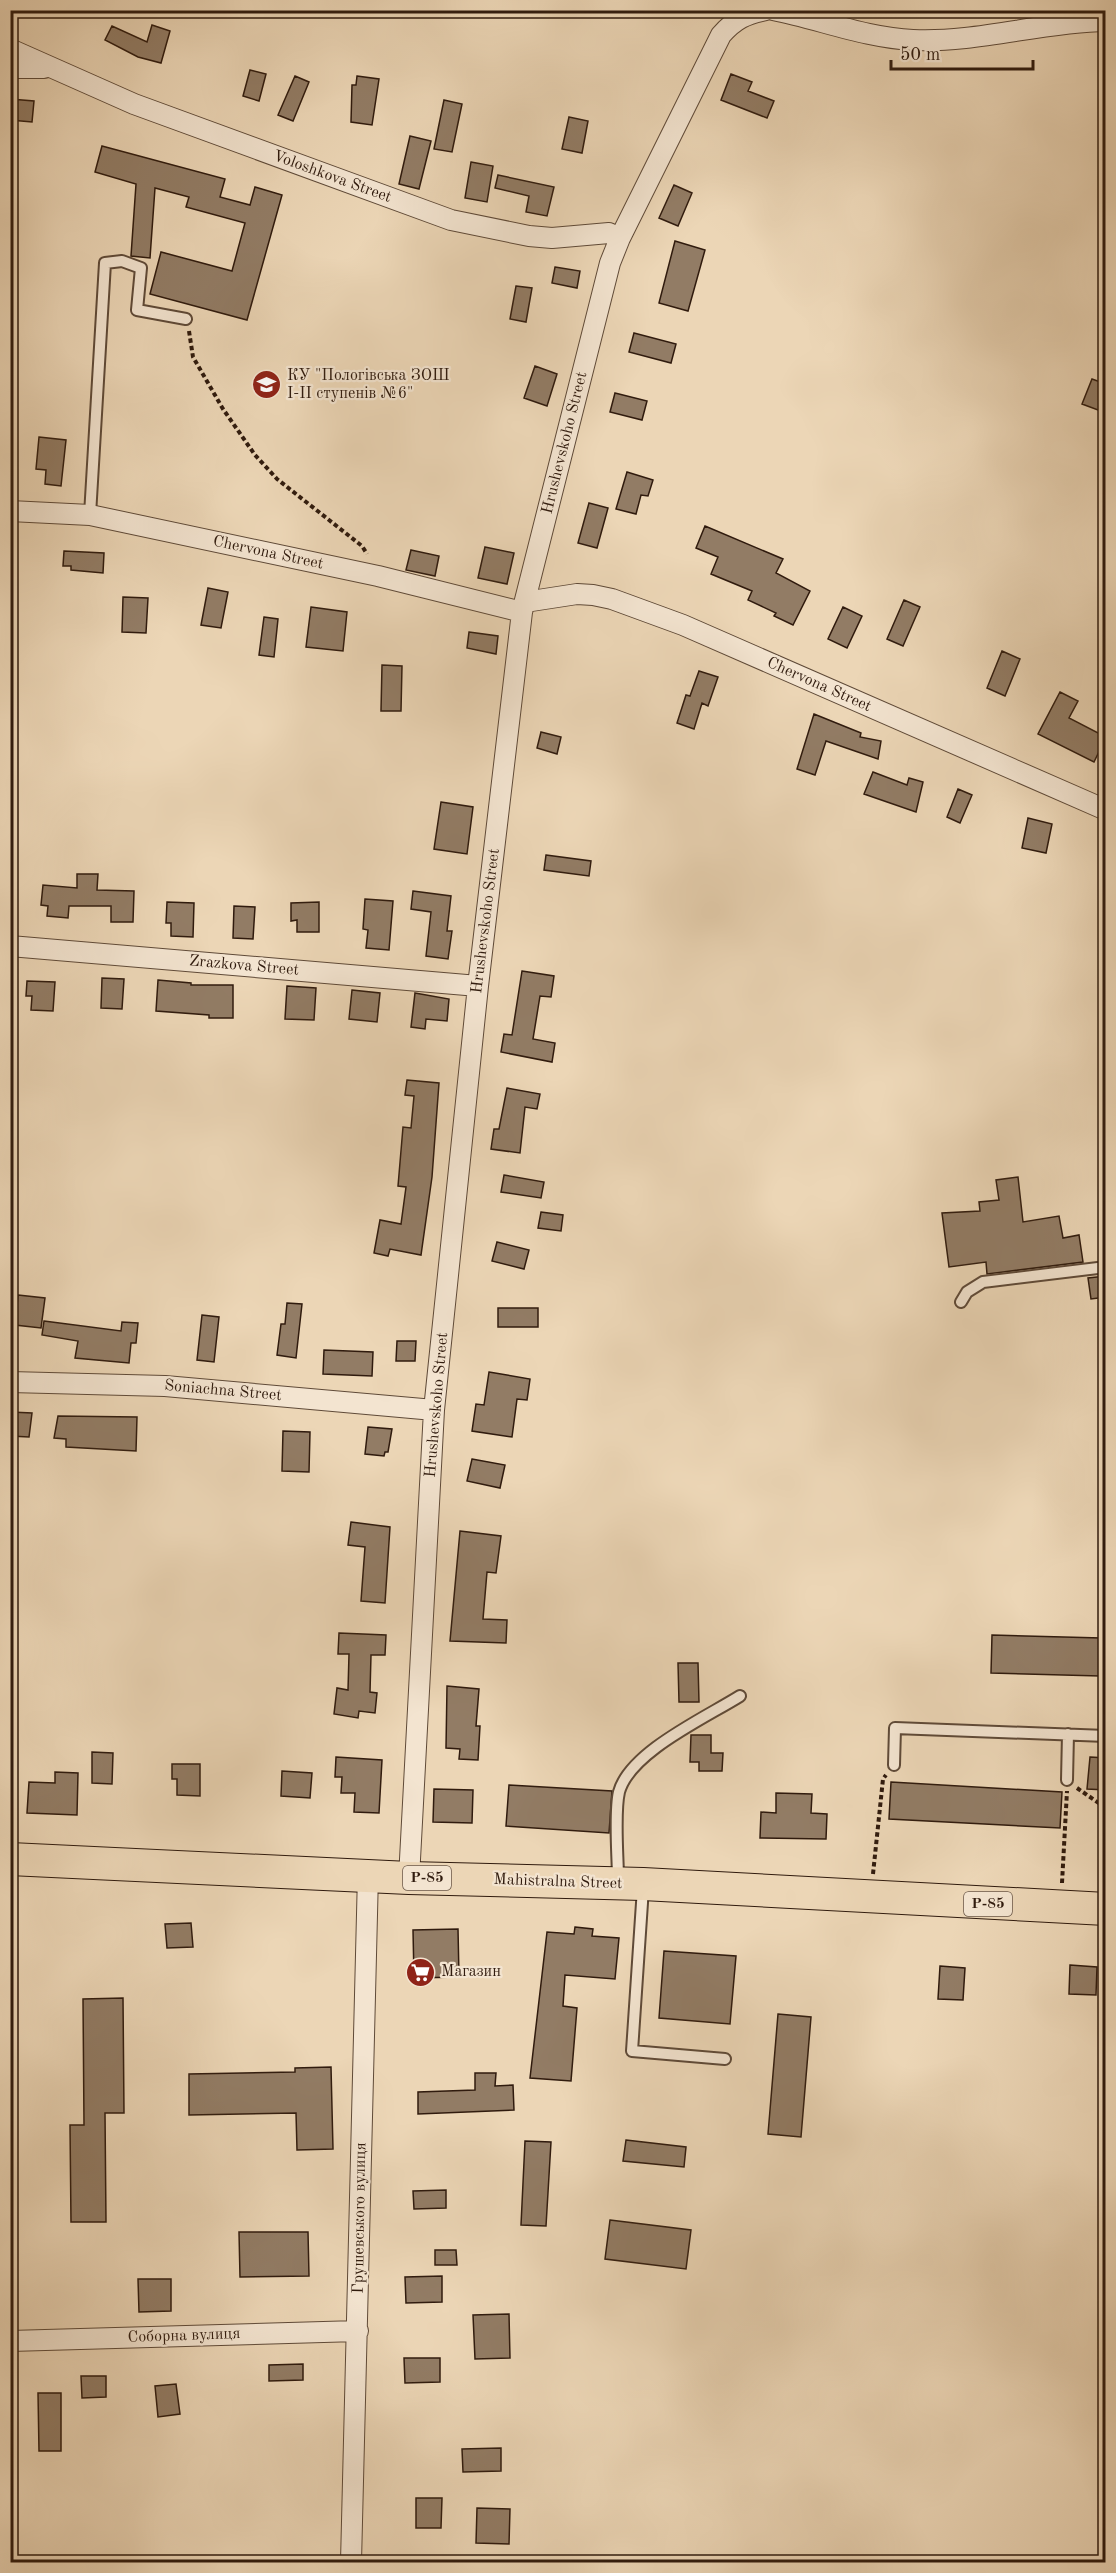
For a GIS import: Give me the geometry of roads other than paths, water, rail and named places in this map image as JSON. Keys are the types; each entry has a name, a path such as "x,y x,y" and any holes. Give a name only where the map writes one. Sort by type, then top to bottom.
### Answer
{"main road":[{"name":"Mahistralna Street","path":"10,1859 368,1874 409,1878 631,1884 1106,1909"}],"street":[{"path":"773,10 887,38 913,40 944,39 1068,21 1106,21"},
{"name":"Hrushevskoho Street","path":"409,1878 434,1410 478,986 524,607 610,263 620,238 721,35 732,22 757,12"},
{"name":"Voloshkova Street","path":"10,49 134,104 451,220 529,236 552,238 609,233 620,238"},
{"name":"Voloshkova Street","path":"10,68 54,69"},
{"name":"Chervona Street","path":"10,511 90,515 524,607 577,594 612,599 683,625 1106,810"},
{"name":"Zrazkova Street","path":"10,946 478,986"},
{"name":"Soniachna Street","path":"10,1382 165,1386 434,1410"},
{"name":"Грушевського вулиця","path":"351,2562 368,1874"},
{"name":"Соборна вулиця","path":"10,2341 358,2331"}],"lane":[{"path":"90,515 105,263 122,261 141,268 137,310 186,319"},
{"path":"961,1302 967,1293 983,1282 1106,1267"},
{"path":"725,2059 632,2051 631,1884 619,1795 625,1776 644,1755 740,1696"},
{"path":"894,1765 895,1728 1106,1736"},
{"path":"1067,1780 1068,1734"}],"place":[{"name":"КУ \"Пологівська ЗОШ І-ІІ ступенів №6\"","path":"266,385"},
{"name":"Магазин","path":"420,1972"}]}
